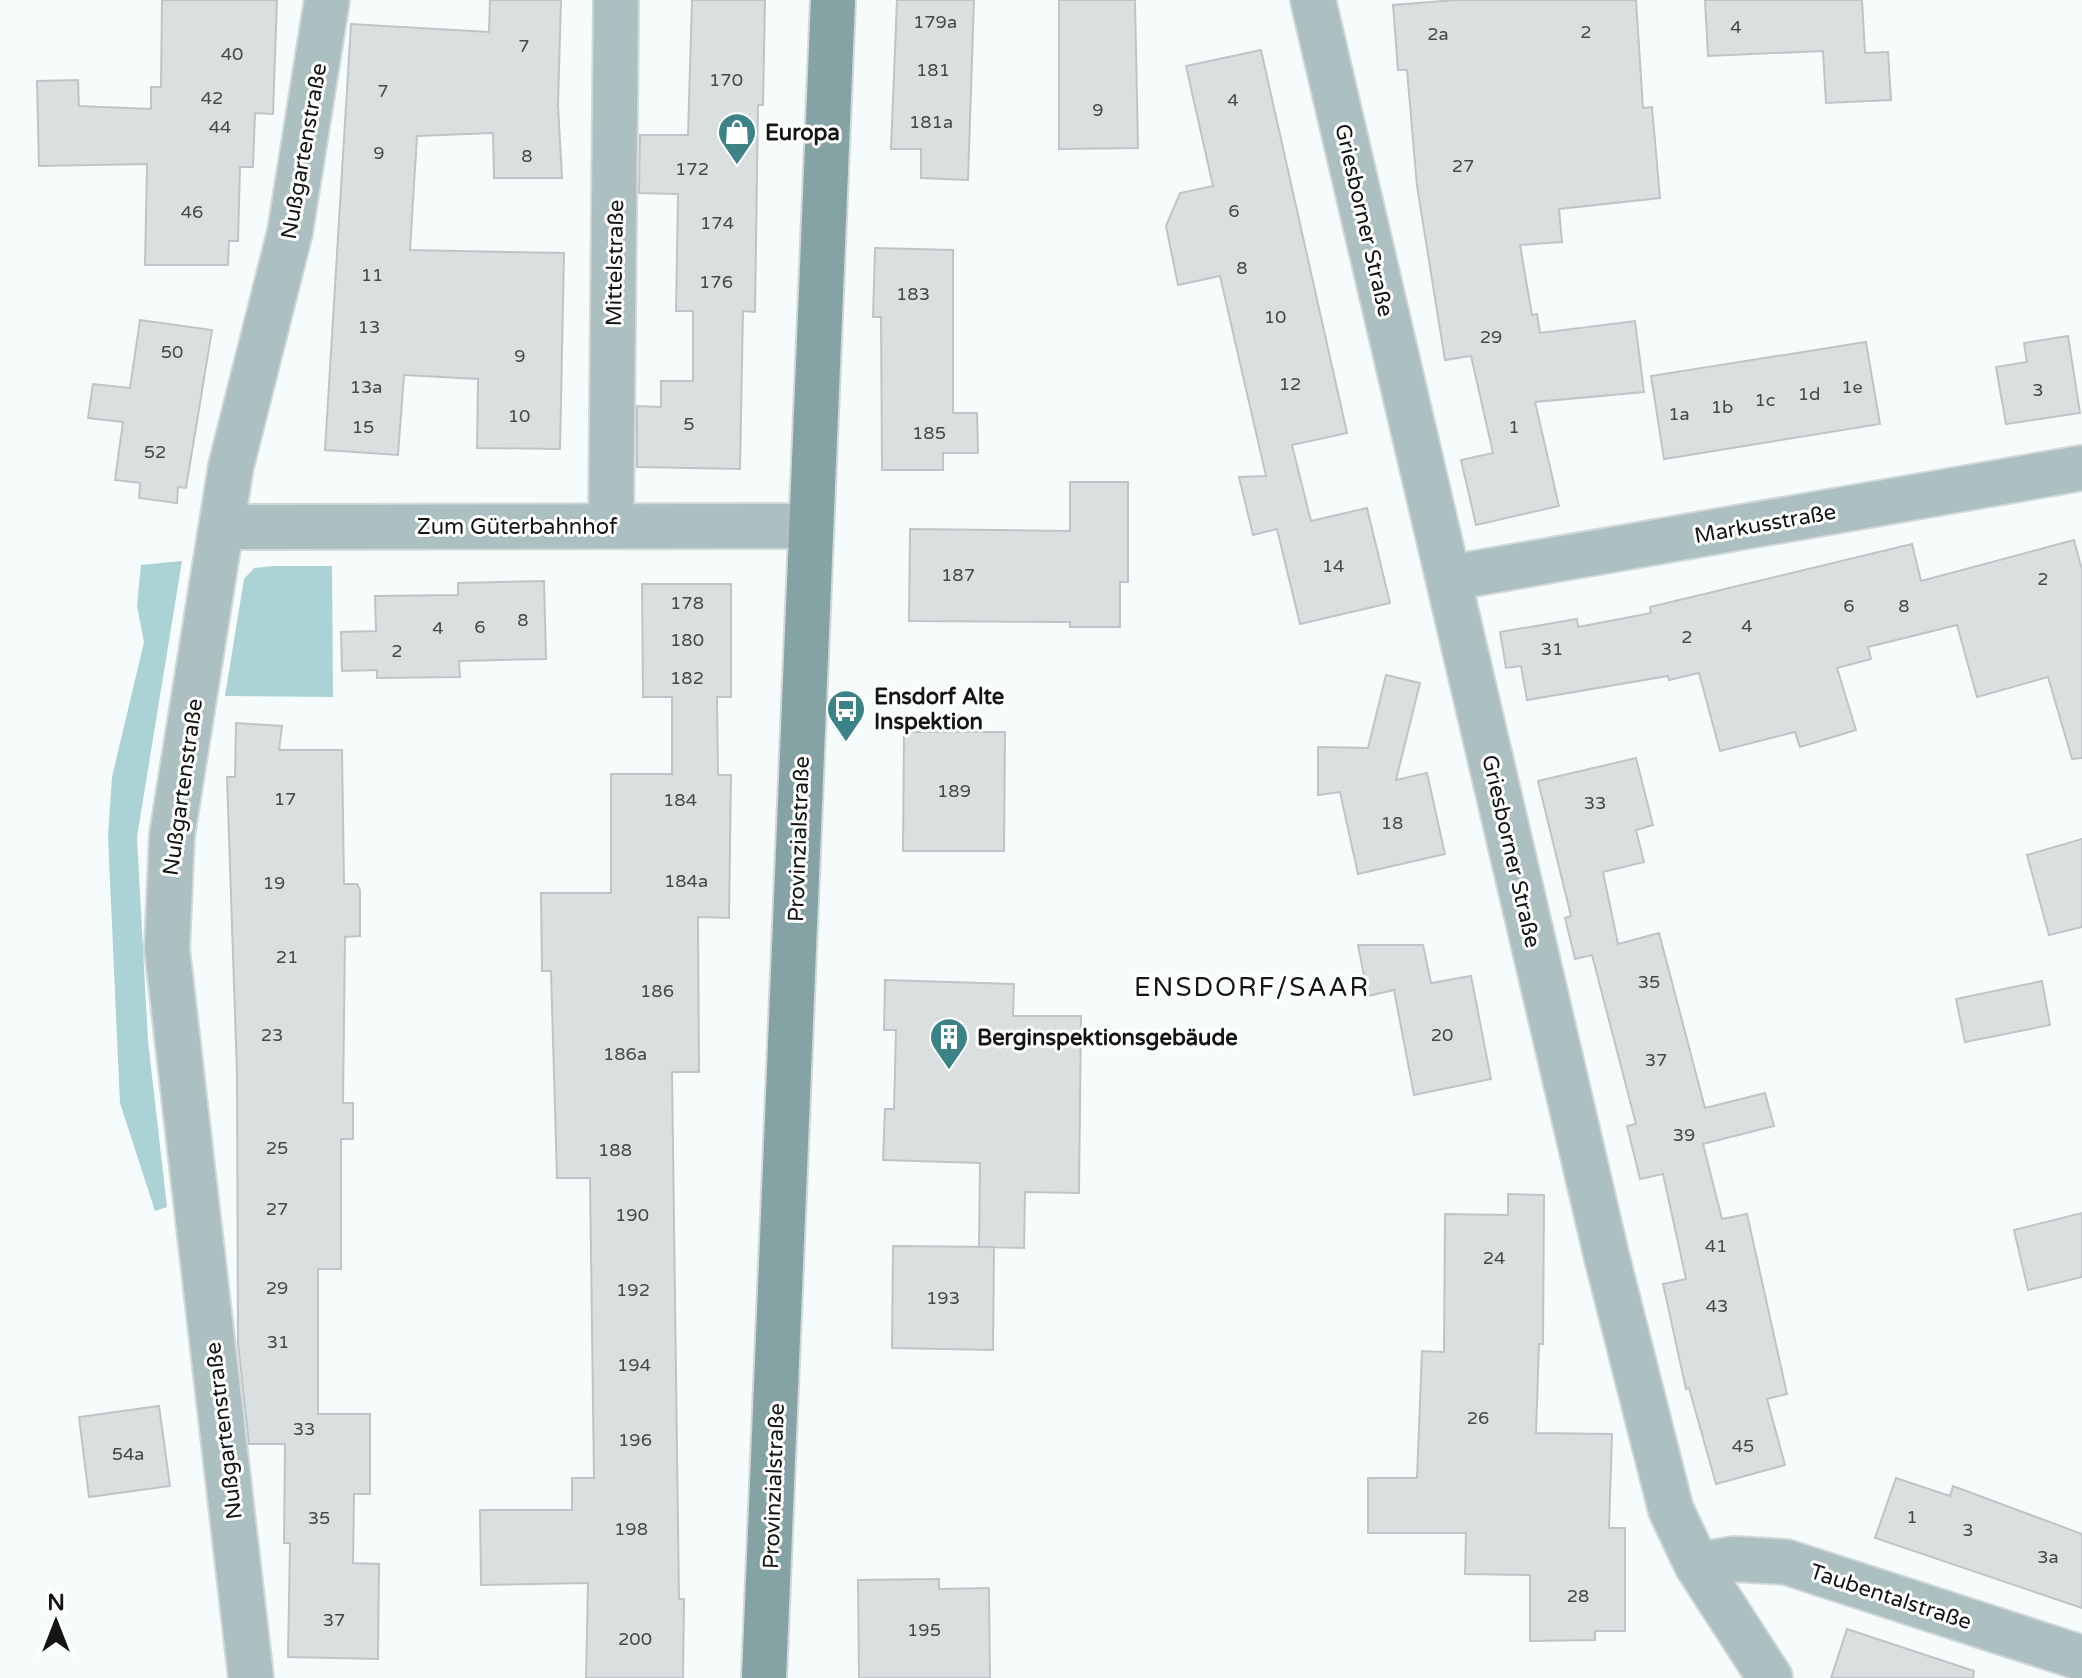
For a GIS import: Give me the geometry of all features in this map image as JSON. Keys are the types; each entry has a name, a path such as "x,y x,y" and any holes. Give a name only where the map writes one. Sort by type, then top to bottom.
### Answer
{"main road":[{"name":"Provinzialstraße","path":"764,1678 833,0"}],"street":[{"name":"Nußgartenstraße","path":"251,1678 167,949 172,835 231,466 290,232 327,0"},
{"name":"Mittelstraße","path":"611,526 616,0"},
{"name":"Griesborner Straße","path":"1313,0 1646,1417 1671,1510 1697,1565 1770,1678"},
{"name":"Markusstraße","path":"1449,578 2082,468"},
{"name":"Zum Güterbahnhof","path":"223,527 810,526"},
{"name":"Taubentalstraße","path":"1697,1565 1734,1559 1786,1562 2082,1658"}],"shaded area":[{"path":"182,561 137,837 148,1041 167,1207 155,1211 120,1103 108,837 112,777 144,642 137,606 141,565"},
{"path":"332,566 333,697 225,696 244,579 254,568"}],"building":[{"path":"162,0 277,0 273,114 255,113 253,167 240,167 238,241 229,241 228,265 145,265 147,164 39,166 37,81 78,80 79,106 151,109 151,87 161,87"},
{"path":"490,0 561,0 558,105 562,178 494,178 493,133 417,136 410,250 564,253 560,449 477,448 478,379 404,375 398,455 325,450 351,24 489,32"},
{"path":"692,0 765,0 763,105 758,105 755,312 743,311 740,469 637,467 637,406 661,407 661,381 693,381 693,311 676,311 678,194 639,193 640,135 688,135"},
{"path":"897,0 974,0 968,180 921,178 921,149 891,149"},
{"path":"1059,0 1135,0 1138,148 1059,149"},
{"path":"1456,0 1636,0 1643,108 1652,107 1660,198 1559,209 1562,242 1520,245 1532,315 1537,314 1540,333 1635,321 1644,392 1535,402 1559,506 1476,525 1461,460 1493,453 1471,356 1445,360 1417,186 1407,70 1398,70 1393,5"},
{"path":"1705,0 1862,0 1865,53 1888,52 1891,100 1826,103 1823,51 1708,56"},
{"path":"1261,50 1347,433 1292,445 1311,521 1367,508 1390,603 1300,624 1277,529 1253,535 1239,477 1266,476 1220,276 1178,285 1166,226 1180,193 1213,186 1186,66"},
{"path":"875,248 953,250 953,413 977,413 978,453 943,453 943,470 882,470 881,317 873,317"},
{"path":"140,320 212,330 186,488 178,487 177,503 139,498 140,483 115,480 123,422 88,418 93,384 130,388"},
{"path":"2068,336 2080,413 2006,424 1996,367 2027,362 2024,343"},
{"path":"1866,342 1880,424 1664,459 1651,376"},
{"path":"1070,482 1128,482 1128,582 1120,582 1120,627 1070,627 1070,622 909,621 910,529 1070,531"},
{"path":"2074,540 2082,570 2082,758 2072,759 2048,677 1977,697 1957,625 1868,647 1871,659 1837,668 1856,730 1800,747 1795,732 1720,751 1699,673 1527,700 1521,666 1506,668 1500,632 1577,619 1578,627 1651,613 1650,607 1912,544 1921,581"},
{"path":"544,581 546,659 459,661 460,677 377,678 377,670 342,671 341,632 376,631 375,596 458,595 458,583"},
{"path":"642,584 731,584 731,697 717,697 718,775 731,775 729,918 698,917 699,1072 672,1072 679,1599 684,1599 683,1678 586,1678 588,1583 481,1585 480,1510 572,1510 572,1478 594,1478 590,1178 557,1178 551,971 542,971 541,893 611,893 611,774 672,774 672,697 643,697"},
{"path":"1386,675 1420,683 1396,780 1427,773 1445,854 1358,874 1340,792 1318,795 1318,747 1368,748"},
{"path":"236,723 282,726 279,750 342,750 344,884 357,884 360,890 360,936 345,937 343,1103 353,1103 353,1139 341,1139 341,1269 318,1269 318,1414 370,1414 370,1494 354,1494 353,1563 379,1564 378,1659 288,1657 290,1543 284,1543 285,1444 249,1444 238,1343 237,1074 227,777 235,777"},
{"path":"904,732 1005,732 1004,851 903,851"},
{"path":"1636,758 1653,825 1636,830 1644,862 1603,872 1618,944 1659,933 1705,1108 1765,1093 1774,1126 1703,1144 1722,1219 1747,1214 1787,1394 1767,1399 1785,1465 1716,1484 1689,1388 1686,1389 1663,1284 1686,1279 1663,1174 1640,1179 1627,1126 1636,1124 1592,955 1575,959 1565,918 1571,916 1538,781"},
{"path":"2082,839 2082,927 2049,935 2027,855"},
{"path":"1358,945 1423,945 1431,983 1471,976 1491,1079 1414,1095 1394,990 1368,996"},
{"path":"885,980 1014,984 1013,1016 1081,1016 1079,1193 1025,1192 1024,1248 979,1247 980,1163 883,1160 885,1109 894,1109 896,1030 884,1030"},
{"path":"2042,981 2050,1025 1965,1042 1956,999"},
{"path":"1508,1194 1544,1195 1543,1344 1539,1344 1536,1433 1612,1434 1609,1528 1625,1528 1625,1631 1595,1631 1595,1640 1530,1641 1530,1575 1465,1574 1466,1533 1368,1533 1368,1478 1417,1478 1422,1351 1444,1352 1445,1214 1508,1215"},
{"path":"2082,1213 2082,1277 2028,1290 2014,1230"},
{"path":"893,1246 994,1247 993,1350 892,1348"},
{"path":"159,1406 170,1486 89,1497 79,1417"},
{"path":"1896,1478 1950,1496 1953,1486 2082,1534 2082,1608 1875,1538"},
{"path":"939,1579 939,1589 989,1588 990,1678 859,1678 858,1580"},
{"path":"1847,1629 1974,1671 1973,1678 1831,1678"}],"place":[{"name":"Europa","path":"737,166"},
{"name":"Ensdorf Alte Inspektion","path":"846,743"},
{"name":"Berginspektionsgebäude","path":"949,1071"}],"district":[{"name":"ENSDORF/SAAR","path":"1252,987"}]}
